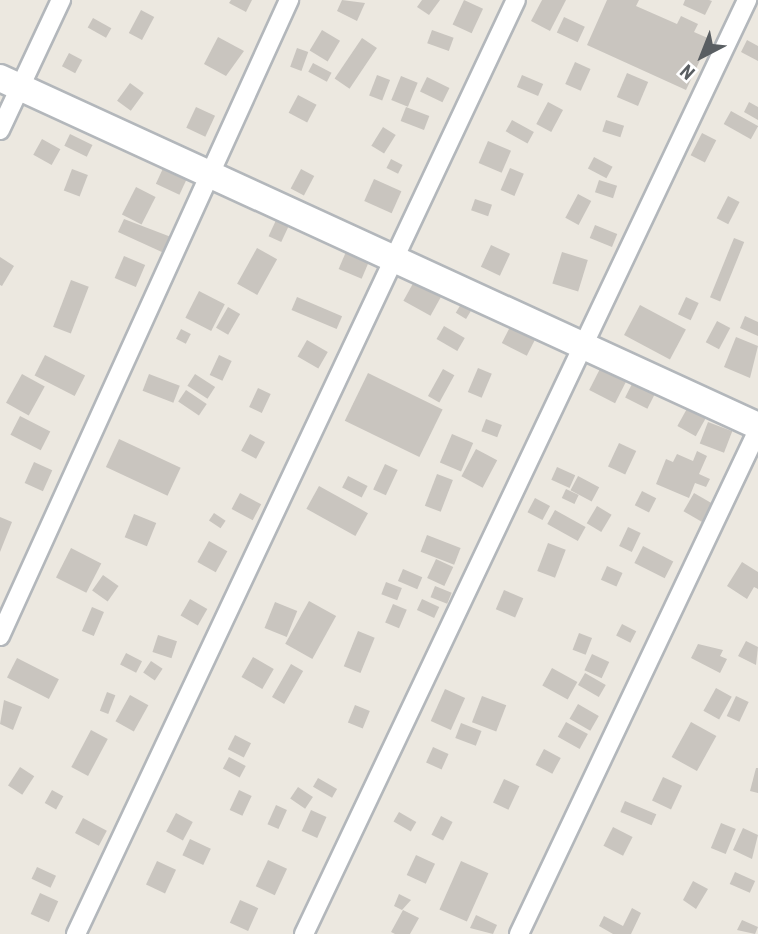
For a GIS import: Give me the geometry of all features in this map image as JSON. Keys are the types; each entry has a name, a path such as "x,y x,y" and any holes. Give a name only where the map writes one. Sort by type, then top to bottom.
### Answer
{"street":[{"path":"0,130 10,83 61,0"},
{"path":"0,636 289,0"},
{"path":"76,934 516,0"},
{"path":"304,934 581,342 747,0"},
{"path":"10,83 209,172 394,260 581,342 758,428 519,934"}],"building":[{"path":"231,0 252,0 246,12 229,3"},
{"path":"342,0 365,3 357,21 337,11"},
{"path":"422,0 440,0 429,15 417,7"},
{"path":"464,0 483,9 472,33 453,24"},
{"path":"542,0 566,0 550,31 531,21"},
{"path":"607,0 639,0 636,6 677,24 681,16 698,24 694,32 710,39 686,90 587,45"},
{"path":"685,0 712,1 705,15 683,5"},
{"path":"141,10 154,17 142,40 129,33"},
{"path":"564,17 585,27 578,42 557,32"},
{"path":"93,18 111,28 106,38 88,28"},
{"path":"322,30 340,41 328,61 310,51"},
{"path":"432,30 454,38 449,51 427,43"},
{"path":"218,37 244,51 226,76 204,64"},
{"path":"362,38 377,48 350,89 335,79"},
{"path":"747,40 758,46 758,61 741,52"},
{"path":"297,48 308,52 301,71 290,67"},
{"path":"69,53 82,60 75,73 62,66"},
{"path":"575,62 591,69 581,91 565,84"},
{"path":"313,63 332,73 327,82 308,72"},
{"path":"627,73 648,82 638,106 617,97"},
{"path":"377,75 390,80 382,101 369,96"},
{"path":"522,75 543,84 538,96 517,87"},
{"path":"401,76 418,83 408,107 391,100"},
{"path":"427,77 449,88 442,102 420,91"},
{"path":"130,83 144,93 131,111 117,101"},
{"path":"298,95 317,105 307,123 289,113"},
{"path":"548,102 563,110 551,132 536,124"},
{"path":"749,102 758,107 758,120 744,112"},
{"path":"196,107 215,116 205,137 186,128"},
{"path":"406,107 429,116 424,130 401,121"},
{"path":"731,111 758,126 751,139 724,124"},
{"path":"512,120 534,132 528,143 506,131"},
{"path":"606,120 624,126 620,137 602,131"},
{"path":"383,127 396,135 384,154 371,146"},
{"path":"702,133 716,140 705,163 691,155"},
{"path":"70,134 92,145 87,157 64,146"},
{"path":"42,139 60,149 52,165 33,155"},
{"path":"488,141 511,151 502,173 479,163"},
{"path":"594,157 613,167 606,178 588,168"},
{"path":"391,159 403,165 398,174 386,168"},
{"path":"166,162 190,173 179,195 156,184"},
{"path":"510,168 524,174 514,196 501,190"},
{"path":"72,169 88,175 80,197 64,190"},
{"path":"301,169 314,176 304,195 291,188"},
{"path":"374,179 401,191 392,213 364,201"},
{"path":"599,180 617,186 613,198 595,192"},
{"path":"136,187 156,197 142,225 122,215"},
{"path":"578,194 591,201 579,225 565,218"},
{"path":"728,196 740,202 728,224 717,218"},
{"path":"475,199 492,205 488,216 471,210"},
{"path":"277,218 290,224 281,242 269,236"},
{"path":"124,219 171,237 164,253 118,232"},
{"path":"595,225 617,234 612,247 590,238"},
{"path":"734,238 744,242 720,301 710,297"},
{"path":"491,245 510,254 500,276 481,267"},
{"path":"348,247 371,257 362,279 339,269"},
{"path":"257,248 277,259 257,295 237,284"},
{"path":"562,252 588,260 578,291 552,284"},
{"path":"124,256 145,265 136,287 115,278"},
{"path":"0,257 14,266 2,286 0,285"},
{"path":"416,278 443,293 431,316 403,301"},
{"path":"71,280 89,287 71,333 53,327"},
{"path":"199,291 225,304 211,331 185,318"},
{"path":"297,297 342,316 337,329 292,310"},
{"path":"686,297 699,303 691,320 678,314"},
{"path":"464,299 474,305 466,319 456,313"},
{"path":"640,305 686,329 670,359 624,335"},
{"path":"228,307 240,314 228,335 216,328"},
{"path":"745,316 758,322 758,336 740,328"},
{"path":"717,321 730,328 719,349 706,342"},
{"path":"444,326 465,338 457,351 436,339"},
{"path":"510,327 535,340 527,356 502,343"},
{"path":"181,329 191,334 186,344 176,339"},
{"path":"736,337 758,346 750,378 724,367"},
{"path":"307,340 328,352 318,368 298,356"},
{"path":"45,355 85,375 75,396 35,375"},
{"path":"219,355 232,361 222,381 210,375"},
{"path":"606,357 632,370 615,403 589,390"},
{"path":"478,368 492,374 482,398 468,392"},
{"path":"443,369 454,375 439,402 428,396"},
{"path":"368,373 443,409 419,457 345,421"},
{"path":"22,374 45,387 29,415 6,403"},
{"path":"149,374 180,386 173,403 143,391"},
{"path":"195,374 215,387 208,399 187,386"},
{"path":"636,376 658,387 647,409 625,397"},
{"path":"258,388 271,394 262,413 249,407"},
{"path":"186,390 207,404 199,416 178,402"},
{"path":"689,405 707,415 696,436 677,426"},
{"path":"20,416 50,431 41,450 10,435"},
{"path":"486,419 502,425 497,437 481,431"},
{"path":"708,422 732,431 724,453 700,443"},
{"path":"250,434 265,442 256,459 241,451"},
{"path":"452,434 473,443 461,472 440,463"},
{"path":"119,439 181,468 168,496 106,467"},
{"path":"619,443 636,451 625,475 608,467"},
{"path":"476,449 497,460 483,488 461,476"},
{"path":"697,451 707,456 699,474 710,479 706,487 695,483 689,498 656,484 666,459 673,462 677,454 693,461"},
{"path":"34,462 52,470 43,491 25,483"},
{"path":"385,464 398,470 386,495 373,489"},
{"path":"557,467 575,475 570,488 551,480"},
{"path":"437,474 453,480 441,512 425,506"},
{"path":"348,476 368,486 362,498 342,488"},
{"path":"578,476 599,487 592,501 570,490"},
{"path":"319,486 368,513 355,536 306,509"},
{"path":"566,489 579,495 574,504 562,498"},
{"path":"642,491 656,498 649,513 635,505"},
{"path":"240,493 261,504 253,520 232,509"},
{"path":"694,493 715,505 704,523 684,511"},
{"path":"535,498 550,506 542,520 527,512"},
{"path":"597,506 612,515 601,532 587,523"},
{"path":"555,510 586,527 578,541 547,524"},
{"path":"214,513 226,521 221,528 209,520"},
{"path":"134,514 156,523 147,546 125,537"},
{"path":"0,517 12,522 0,552"},
{"path":"628,527 641,533 632,552 619,546"},
{"path":"427,535 461,548 454,565 421,552"},
{"path":"209,541 227,551 216,572 197,562"},
{"path":"548,543 566,550 555,578 537,571"},
{"path":"643,546 673,561 665,578 634,563"},
{"path":"71,548 101,563 86,593 56,577"},
{"path":"436,559 453,567 444,586 427,578"},
{"path":"742,562 758,572 758,589 754,587 747,599 727,586"},
{"path":"607,566 623,573 616,587 601,580"},
{"path":"403,569 422,577 417,589 398,581"},
{"path":"103,575 119,586 108,601 92,591"},
{"path":"386,582 402,588 397,600 381,594"},
{"path":"435,586 452,593 447,604 431,597"},
{"path":"504,590 523,598 515,618 496,609"},
{"path":"190,599 207,609 198,625 181,615"},
{"path":"422,599 439,607 434,618 417,610"},
{"path":"309,601 336,616 312,659 285,644"},
{"path":"275,602 297,611 287,637 265,628"},
{"path":"393,604 407,610 399,628 385,622"},
{"path":"92,607 104,612 94,636 82,631"},
{"path":"622,624 636,631 630,643 616,636"},
{"path":"358,631 375,638 360,673 344,666"},
{"path":"579,633 592,638 586,655 573,650"},
{"path":"158,635 177,641 171,658 152,652"},
{"path":"746,641 758,647 756,665 738,656"},
{"path":"698,644 723,650 720,656 727,659 720,673 691,658"},
{"path":"126,653 142,661 136,673 120,665"},
{"path":"592,654 609,662 602,678 584,670"},
{"path":"253,657 274,669 262,689 241,677"},
{"path":"17,658 59,679 49,699 7,678"},
{"path":"151,661 163,669 155,680 143,673"},
{"path":"291,664 303,671 284,704 272,697"},
{"path":"552,668 577,682 568,700 542,685"},
{"path":"585,673 606,685 599,697 578,685"},
{"path":"716,688 732,697 719,719 703,711"},
{"path":"445,689 465,698 451,730 431,721"},
{"path":"107,692 115,695 108,714 100,711"},
{"path":"130,695 148,705 134,731 115,721"},
{"path":"482,696 506,705 496,731 472,722"},
{"path":"736,696 749,702 739,722 727,716"},
{"path":"4,700 22,707 13,730 0,724"},
{"path":"578,704 599,716 590,731 570,719"},
{"path":"355,705 370,711 363,729 348,723"},
{"path":"566,722 588,734 580,749 558,737"},
{"path":"691,722 716,736 697,771 672,757"},
{"path":"461,723 482,731 476,746 455,738"},
{"path":"91,730 108,739 88,776 71,767"},
{"path":"235,735 251,743 244,757 228,749"},
{"path":"433,747 449,754 442,769 426,763"},
{"path":"544,749 561,758 552,774 536,765"},
{"path":"229,757 246,766 240,777 223,768"},
{"path":"20,767 34,776 22,795 8,785"},
{"path":"758,768 758,793 750,791"},
{"path":"663,777 682,786 671,809 652,801"},
{"path":"318,778 337,789 332,798 313,787"},
{"path":"504,779 519,786 508,810 493,803"},
{"path":"298,787 313,797 305,809 290,799"},
{"path":"52,790 63,796 56,809 45,803"},
{"path":"239,790 252,796 242,816 230,810"},
{"path":"625,801 656,814 652,825 620,812"},
{"path":"276,805 287,810 278,829 267,824"},
{"path":"311,810 327,817 317,838 302,831"},
{"path":"399,812 416,822 411,832 394,822"},
{"path":"176,813 193,822 183,840 166,832"},
{"path":"441,816 453,822 443,841 431,835"},
{"path":"83,818 107,831 99,846 75,833"},
{"path":"721,823 736,829 726,854 711,848"},
{"path":"613,827 633,837 623,856 603,846"},
{"path":"743,828 758,835 752,859 733,850"},
{"path":"190,839 211,849 203,865 182,855"},
{"path":"416,855 435,864 426,884 407,875"},
{"path":"268,860 287,869 275,895 256,886"},
{"path":"157,861 176,870 165,893 146,885"},
{"path":"461,861 488,873 467,922 439,909"},
{"path":"37,867 56,876 51,888 32,879"},
{"path":"735,872 755,881 750,893 730,884"},
{"path":"693,881 708,889 696,909 683,900"},
{"path":"40,893 58,901 49,922 31,914"},
{"path":"399,894 411,900 402,910 394,906"},
{"path":"240,900 258,908 248,931 230,923"},
{"path":"632,908 641,913 631,934 613,934 599,926 604,916 623,926"},
{"path":"403,910 419,918 410,934 395,934 391,932"},
{"path":"476,915 497,925 493,934 470,928"},
{"path":"742,920 758,927 755,934 737,930"}]}
